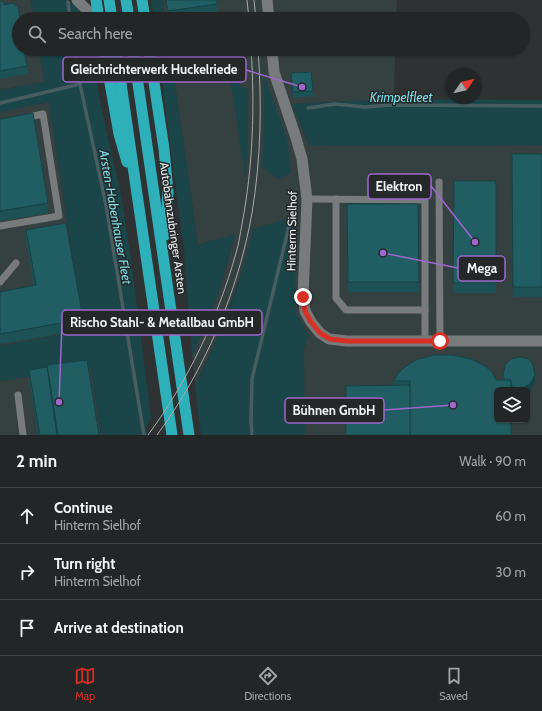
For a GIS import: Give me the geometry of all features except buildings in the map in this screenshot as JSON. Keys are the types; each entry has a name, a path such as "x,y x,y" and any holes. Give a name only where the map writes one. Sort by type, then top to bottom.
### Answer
{"highway":[{"path":"96,0 98,12"},
{"path":"109,0 111,12"},
{"path":"126,0 128,12"},
{"path":"142,0 144,12"},
{"path":"105,56 119,134 138,203"},
{"path":"117,56 172,435"},
{"name":"Autobahnzubringer Arsten","path":"134,56 190,435"},
{"path":"150,56 164,149 168,192 163,255"}],"street":[{"path":"77,0 89,12"},
{"path":"267,0 268,12"},
{"name":"Hinterm Sielhof","path":"273,56 274,72 302,159 307,199 303,297 305,311 311,322 320,333 330,339 347,341 542,341"}],"lane":[{"path":"0,226 59,216 42,114 14,120"},
{"path":"439,182 440,341"},
{"path":"307,199 425,200 425,341"},
{"path":"336,199 336,298 346,310 425,310"},
{"path":"0,282 16,263"},
{"path":"18,395 23,435"}],"shaded area":[{"path":"0,0 31,0 33,12 12,12 12,56 40,56 45,82 0,90"},
{"path":"31,0 67,0 78,8 81,12 33,12"},
{"path":"151,0 163,0 164,12 153,12"},
{"path":"163,0 397,0 396,12 164,12"},
{"path":"40,56 92,56 101,107 121,195 130,253 151,417 146,428 148,435 101,435 91,368 0,381 0,346 84,330 49,102 0,112 0,90 45,82"},
{"path":"159,56 171,56 198,245 235,234 220,287 206,325 192,355 184,249"},
{"path":"171,56 395,56 394,99 292,104 310,146 542,145 542,435 303,435 304,349 308,335 295,312 295,217 249,248 221,331 195,385 192,355 206,325 220,287 235,235 198,245"},
{"path":"227,56 235,56 240,86 248,88 248,144 245,177"},
{"path":"264,75 287,139 291,173 278,179 262,167 264,131"},
{"path":"394,99 446,99 446,104 482,104 482,100 542,100 542,145 310,146 292,104"},
{"path":"49,102 84,331 0,346 0,112"},
{"path":"295,216 295,312 308,335 304,349 305,435 201,435 195,385 212,351 229,311 244,266 253,229"},
{"path":"91,368 101,435 0,435 0,381"}],"waterway":[{"path":"68,2 69,12"},
{"name":"Arsten-Habenhauser Fleet","path":"76,56 80,84 106,205 144,435"},
{"name":"Arsten-Habenhauser Fleet","path":"0,103 80,84"},
{"name":"Krimpelfleet","path":"308,108 335,104 365,107 390,105 542,106"},
{"name":"Krimpelfleet","path":"252,435 252,379 290,222"}],"tram line":[{"path":"247,0 248,12"},
{"path":"254,0 255,12"},
{"path":"148,435 163,414 189,371 211,325 229,277 237,250 246,202 251,158 253,115 251,56"},
{"path":"157,435 190,384 217,329 238,272 246,243 255,193 259,152 260,90 258,56"}],"place":[{"name":"Gleichrichterwerk Huckelriede","path":"302,87"},
{"name":"Elektron","path":"475,242"},
{"name":"Mega","path":"383,253"},
{"name":"Rischo Stahl- & Metallbau GmbH","path":"59,402"},
{"name":"Bühnen GmbH","path":"453,405"}],"route":[{"path":"303,297 305,311 311,322 320,333 330,339 347,341 440,341"}]}
